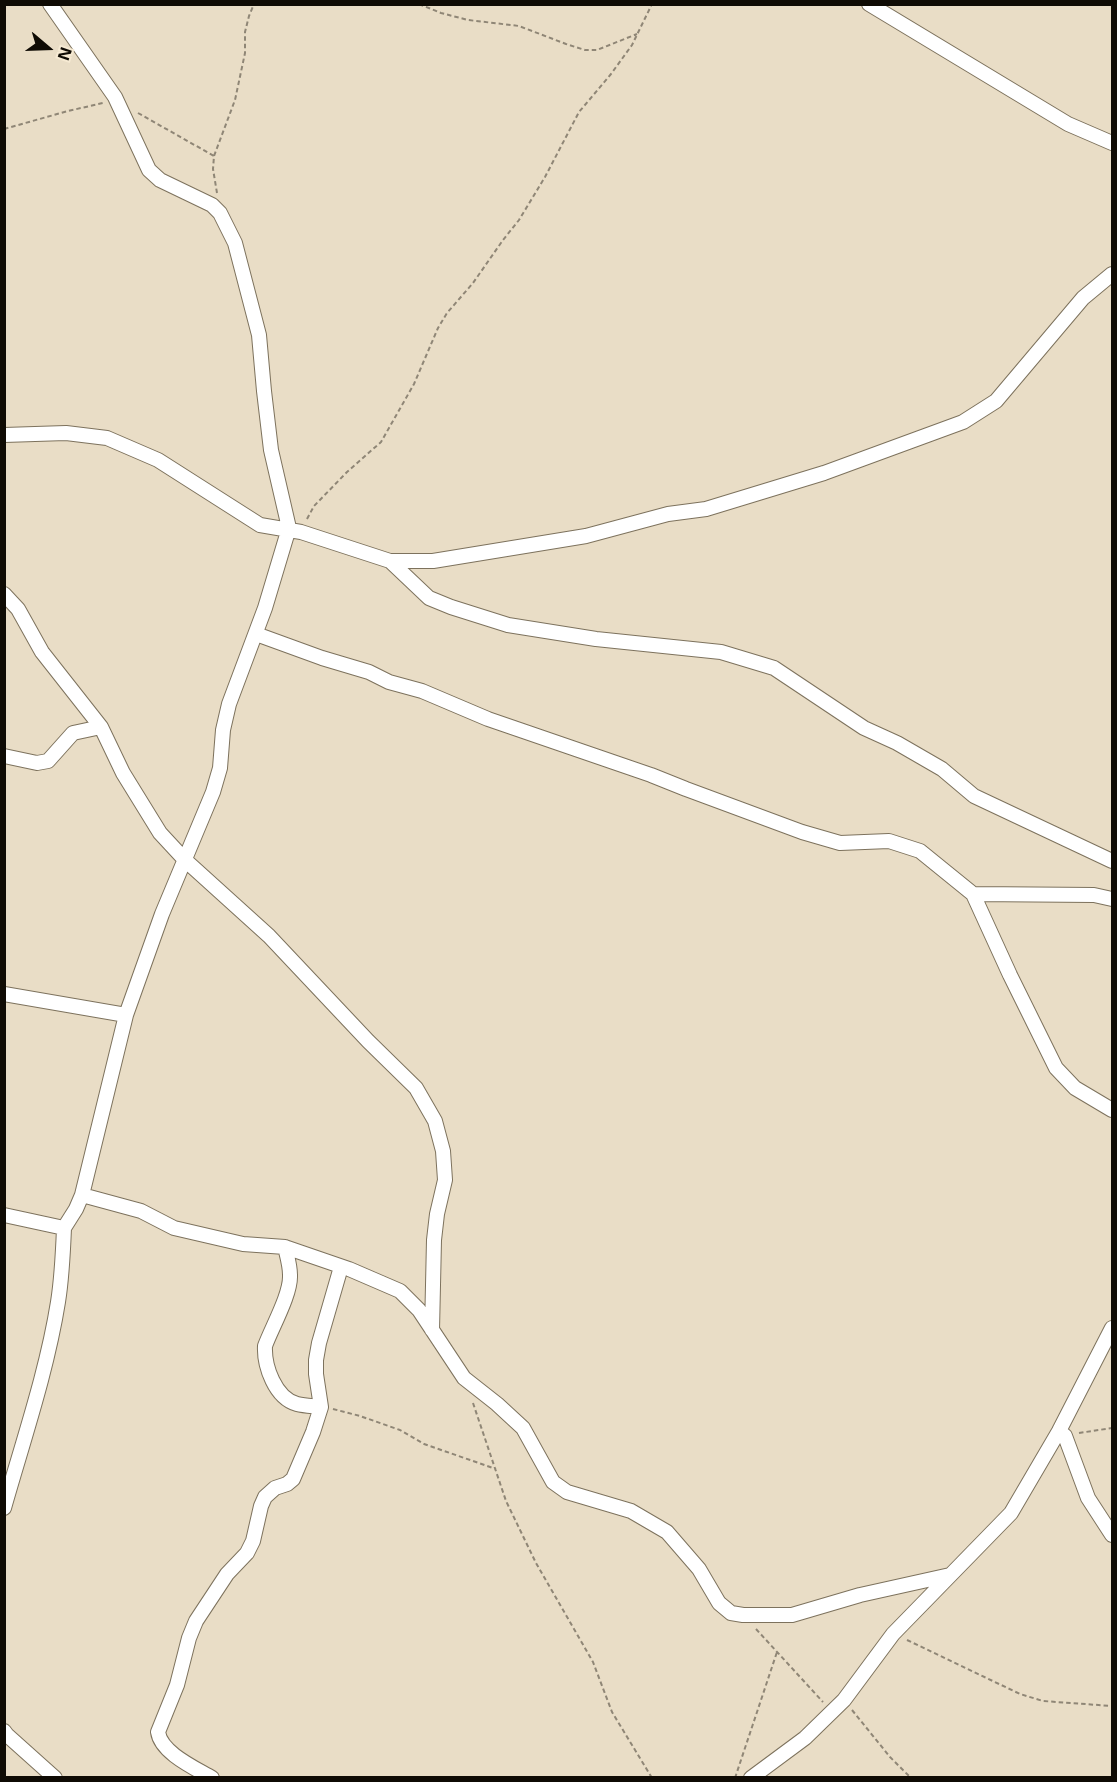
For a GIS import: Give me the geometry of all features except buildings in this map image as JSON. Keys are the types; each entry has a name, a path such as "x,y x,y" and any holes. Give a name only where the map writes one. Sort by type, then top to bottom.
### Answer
{"street":[{"path":"4,1508 46,1361 58,1305 64,1228 82,1195 126,1015 162,914 213,792 220,768 223,730 229,704 295,530 271,450 259,335 235,243 220,213 212,206 160,180 149,170 116,101 50,4"},
{"path":"869,4 1068,124 1113,143"},
{"path":"4,435 66,433 107,438 158,460 260,525 295,530 390,561 433,561 586,536 668,514 706,509 824,473 963,422 996,400 1083,298 1113,274"},
{"path":"390,561 429,598 451,608 508,625 596,639 721,652 774,668 864,729 897,742 942,769 974,795 1113,861"},
{"path":"4,594 18,609 42,652 101,727 123,773 160,833 184,860 268,936 416,1088 435,1121 443,1151 445,1179 434,1240 432,1330"},
{"path":"255,634 369,672 389,682 422,691 488,719 651,774 802,832 840,843 889,841 920,851 973,894 1056,1068 1075,1088 1113,1110"},
{"path":"4,756 37,763 48,761 73,734 101,727"},
{"path":"973,894 1094,895 1113,899"},
{"path":"4,994 126,1015"},
{"path":"82,1195 141,1211 174,1228 243,1244 285,1247 400,1291 419,1310 464,1378 523,1428 553,1482 567,1492 631,1511 667,1532 699,1569 719,1603 731,1613 743,1616 792,1616 860,1595 950,1575"},
{"path":"4,1215 64,1228"},
{"path":"285,1247 291,1277 265,1346 265,1354 271,1377 284,1397 296,1404 321,1407"},
{"path":"212,1778 168,1750 159,1740 158,1732 177,1685 189,1638 196,1621 227,1574 247,1553 253,1541 264,1497 275,1488 293,1479 313,1432 321,1407 316,1360 341,1267"},
{"path":"751,1778 805,1738 844,1700 893,1634 1011,1513 1062,1433 1113,1328"},
{"path":"1062,1433 1088,1498 1113,1535"},
{"path":"4,1731 55,1778"}],"path":[{"path":"220,213 213,170 214,156 235,100 245,53 245,32 254,4"},
{"path":"419,4 468,20 519,26 585,50 597,50 638,34"},
{"path":"295,530 346,472 381,442 414,384 438,328 447,313 473,283 502,240 519,220 545,177 579,112 611,74 638,34 652,4"},
{"path":"4,129 68,111 116,101 214,156"},
{"path":"464,1378 506,1501 536,1563 593,1662 612,1712 652,1778"},
{"path":"321,1407 360,1416 400,1430 424,1444 496,1469"},
{"path":"1062,1433 1113,1428"},
{"path":"750,1625 763,1636 832,1711"},
{"path":"893,1634 1020,1694 1043,1701 1113,1706"},
{"path":"735,1778 777,1652"},
{"path":"844,1700 911,1778"}]}
